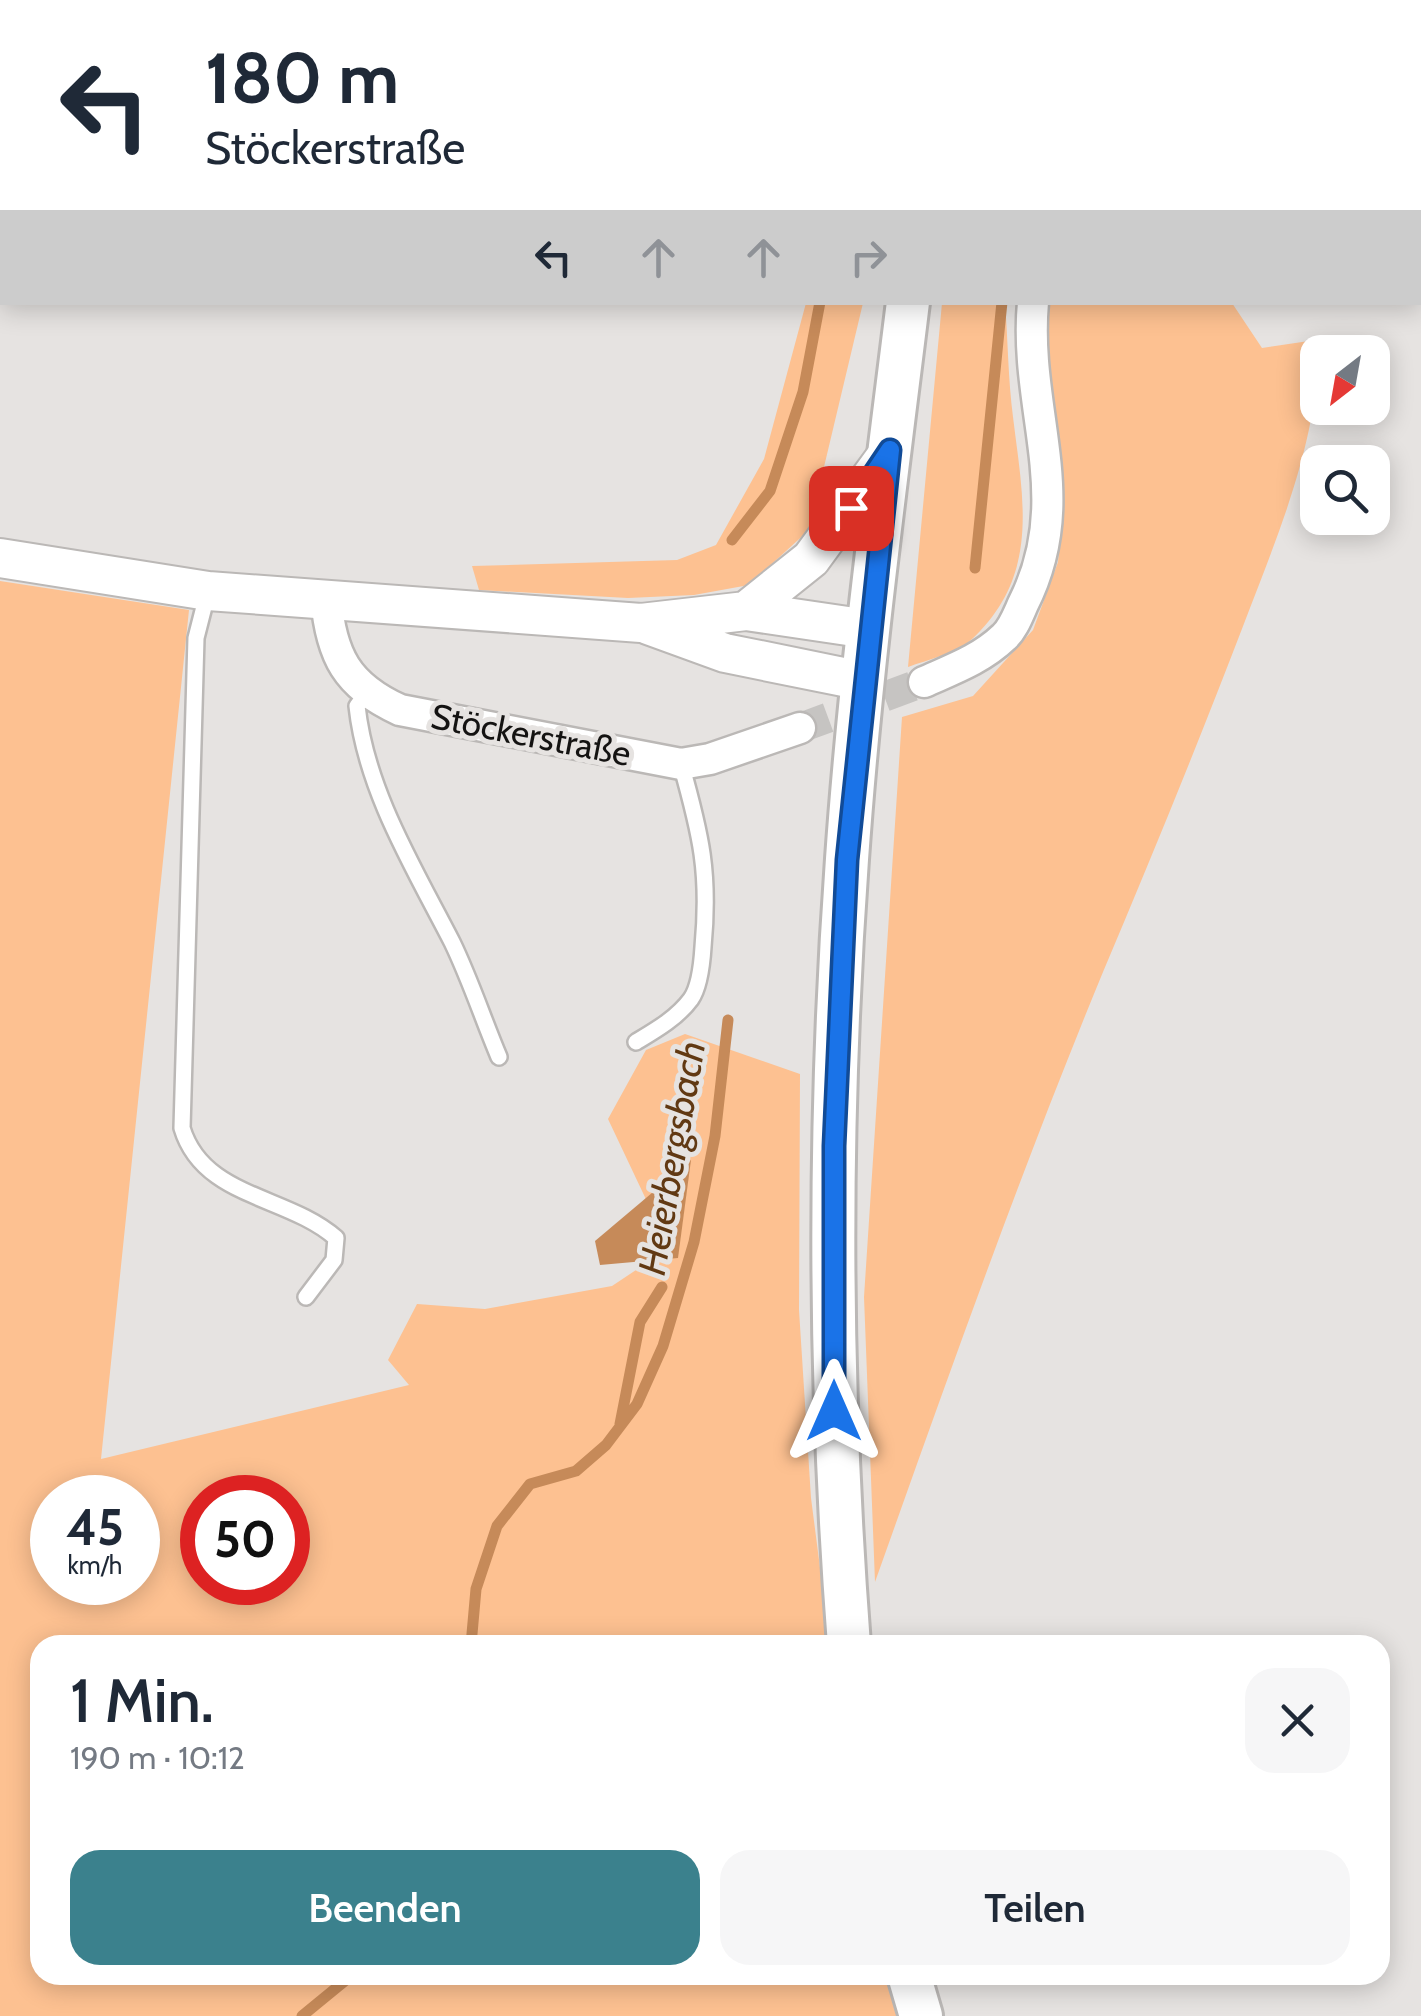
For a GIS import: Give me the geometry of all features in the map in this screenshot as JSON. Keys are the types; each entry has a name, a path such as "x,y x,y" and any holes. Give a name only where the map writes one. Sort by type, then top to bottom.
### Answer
{"main road":[{"path":"848,1635 834,1411 834,1146 847,860 868,629 908,305"},
{"path":"912,1985 920,2016"}],"street":[{"path":"924,682 981,656 1008,634 1043,552 1051,499 1036,392 1033,305"},
{"path":"746,610 811,559 890,450"},
{"path":"0,558 208,591 641,623 746,610 868,629"},
{"path":"326,598 337,654 366,694"},
{"path":"641,623 725,653 863,680"},
{"name":"Stöckerstraße","path":"366,694 400,710 681,764 710,759 800,728"}],"lane":[{"path":"208,591 196,638 182,1128 188,1150 204,1169 224,1182 315,1219 336,1238 334,1260 306,1297"},
{"path":"366,694 357,706 370,769 416,876 454,946 499,1057"},
{"path":"636,1042 670,1021 693,997 702,966 708,892 704,846 681,764"}],"shaded area":[{"path":"805,305 863,305 809,530 749,585 694,595 628,598 479,590 472,566 677,560 716,545 764,459"},
{"path":"942,305 1005,305 1023,507 1018,563 993,615 971,640 908,667"},
{"path":"1047,305 1233,305 1262,348 1300,342 1300,425 1310,425 1305,445 1300,445 1300,465 1282,523 1043,1123 875,1582 864,1297 902,717 973,696 1033,630 1058,562 1064,500 1046,368"},
{"path":"0,581 189,610 101,1459 409,1385 388,1360 417,1304 485,1309 612,1286 669,1248 608,1119 646,1050 685,1034 800,1074 799,1310 811,1498 829,1635 30,1635 30,1985 899,1985 907,2016 0,2016"},
{"path":"691,1160 678,1258 600,1265 595,1241"}],"waterway":[{"path":"732,540 770,491 803,392 819,305"},
{"name":"Heierbergsbach","path":"975,568 1002,305"},
{"name":"Heierbergsbach","path":"472,1635 476,1589 497,1526 530,1484 576,1471 606,1445 637,1404 663,1346 694,1242 715,1136 728,1020"},
{"path":"620,1424 640,1322 662,1287"},
{"name":"Heierbergsbach","path":"302,2016 340,1985"}],"tunnel":[{"path":"800,728 924,682"}],"route":[{"path":"834,1411 834,1146 847,860 868,629 890,450 851,508"}]}
